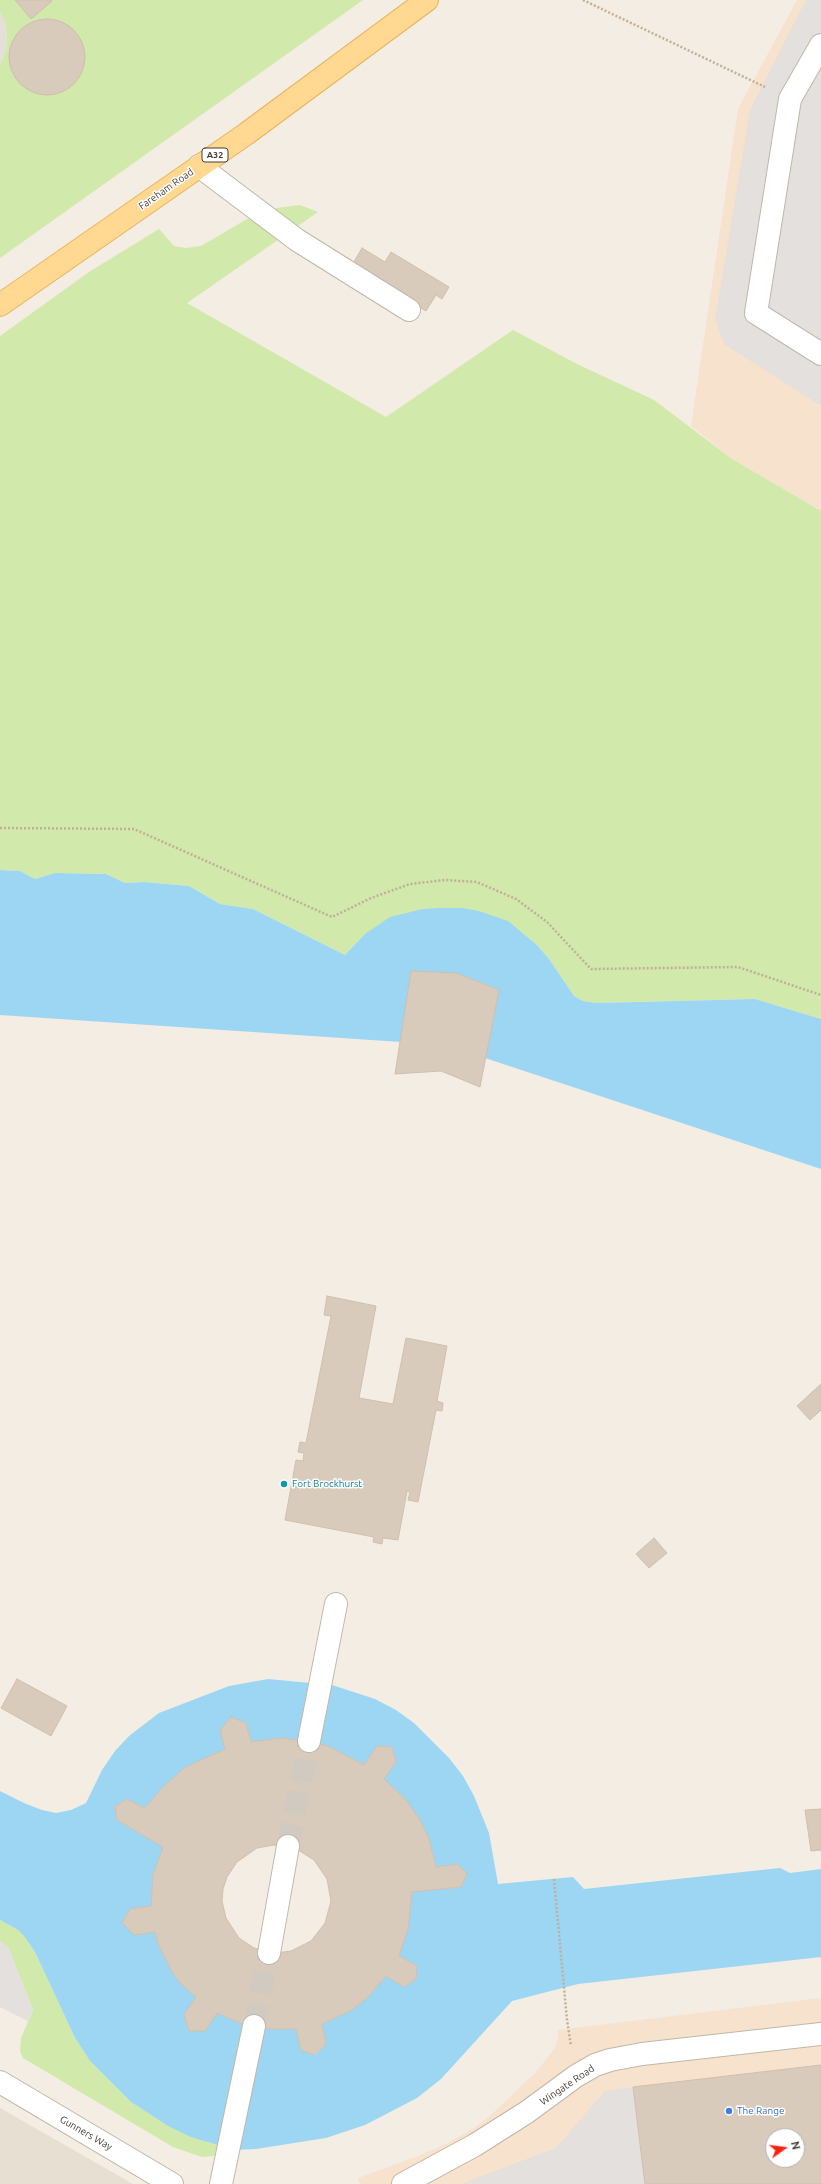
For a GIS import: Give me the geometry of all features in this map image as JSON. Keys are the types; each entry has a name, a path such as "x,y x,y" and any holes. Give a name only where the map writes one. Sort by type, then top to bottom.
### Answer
{"main road":[{"name":"Fareham Road","path":"0,305 199,166 427,0"}],"street":[{"path":"821,45 790,99 756,313 821,354"},
{"path":"199,166 297,240 409,310"},
{"path":"309,1742 336,1604"},
{"path":"269,1953 288,1846"},
{"path":"221,2184 254,2026"},
{"name":"Wingate Road","path":"403,2184 474,2145 527,2112 576,2076 595,2065 610,2060 821,2034"},
{"name":"Gunners Way","path":"0,2082 172,2184"}],"path":[{"path":"583,0 790,99"},
{"path":"0,828 134,829 332,917 371,898 410,884 445,880 476,882 516,899 548,922 591,969 738,967 821,995"},
{"path":"554,1879 567,2020"}],"shaded area":[{"path":"797,0 821,0 821,511 732,459 691,426 738,109"},
{"path":"806,0 821,0 821,406 724,344 715,319 750,110"},
{"path":"0,12 6,27 7,37 6,51 0,64"},
{"path":"0,1941 8,1946 33,2010 28,2021 0,2007"},
{"path":"821,1998 821,2184 360,2184 358,2178 416,2157 446,2144 474,2128 491,2115 536,2072 555,2048 558,2039 558,2030"},
{"path":"633,2087 645,2184 461,2184 556,2148 605,2091"},
{"path":"0,2108 133,2184 0,2184"}],"green space":[{"path":"0,0 363,0 0,258 0,64 6,51 7,37 6,27 0,12"},
{"path":"300,205 318,212 187,303 386,417 513,330 577,364 654,400 732,459 821,511 821,1019 755,999 597,1003 583,1001 574,996 549,959 537,945 520,931 365,934 345,955 253,909 220,904 189,886 144,882 125,883 106,874 55,873 35,879 20,871 0,870 0,336 89,272 159,229 174,246 186,248 201,246 247,219 277,208"},
{"path":"0,1920 18,1930 35,1952 75,2038 90,2061 131,2102 168,2126 218,2146 214,2156 202,2157 173,2147 23,2058 20,2051 21,2038 33,2010 8,1947 0,1941"}],"water":[{"path":"0,870 20,871 35,879 55,873 106,874 125,883 144,882 189,886 220,904 253,909 345,955 365,934 390,917 423,909 462,908 479,911 508,921 537,945 549,959 574,996 583,1001 597,1003 755,999 821,1019 821,1169 485,1058 499,990 456,973 401,1042 0,1015"},
{"path":"268,1679 332,1685 375,1699 396,1710 414,1723 449,1758 463,1776 474,1796 489,1833 498,1884 573,1877 584,1889 780,1868 790,1873 821,1869 821,1957 578,1984 512,2001 441,2079 417,2098 365,2125 326,2138 256,2149 234,2150 191,2137 168,2126 131,2102 90,2061 75,2038 35,1952 18,1930 0,1920 0,1791 42,1810 56,1813 71,1810 86,1803 102,1770 115,1751 129,1736 159,1713 229,1686","holes":["231,1717 246,1723 251,1742 282,1738 316,1743 330,1747 364,1765 377,1746 392,1747 396,1762 384,1779 406,1800 420,1820 429,1839 436,1867 457,1864 467,1874 461,1887 412,1892 408,1929 399,1956 417,1966 416,1979 404,1987 386,1976 368,1997 352,2010 322,2024 326,2044 315,2055 301,2050 296,2029 271,2029 242,2024 217,2013 205,2031 189,2031 184,2015 196,1997 181,1984 172,1972 158,1944 155,1932 134,1935 122,1923 130,1909 151,1906 153,1875 163,1847 117,1820 115,1806 127,1799 145,1808 163,1787 184,1768 225,1749 221,1730"]}],"building":[{"path":"15,0 51,0 52,1 31,19"},
{"path":"47,19 61,22 74,30 82,43 85,57 82,71 74,84 61,92 47,95 33,92 20,84 12,71 9,57 12,43 20,30 33,22"},
{"path":"362,248 385,262 391,252 449,287 442,299 436,295 426,311 351,267"},
{"path":"411,971 456,973 499,990 480,1087 441,1071 395,1074"},
{"path":"327,1296 376,1306 359,1398 393,1404 406,1338 447,1346 437,1401 443,1403 442,1411 436,1410 418,1502 408,1500 410,1492 407,1491 398,1540 383,1538 382,1544 373,1542 374,1537 285,1520 296,1460 303,1461 304,1453 298,1452 300,1442 306,1443 331,1316 324,1315"},
{"path":"821,1384 821,1410 810,1420 797,1406"},
{"path":"654,1538 667,1553 649,1568 636,1554"},
{"path":"17,1679 67,1706 51,1736 1,1708"},
{"path":"231,1717 246,1723 251,1742 282,1738 316,1743 330,1747 364,1765 377,1746 392,1747 396,1762 384,1779 406,1800 420,1820 429,1839 436,1867 458,1864 467,1874 461,1887 412,1892 408,1929 399,1956 417,1966 416,1979 404,1987 386,1976 368,1997 352,2010 322,2024 326,2044 314,2055 301,2050 296,2029 271,2029 242,2024 217,2013 205,2031 189,2031 184,2015 196,1997 181,1984 172,1972 158,1944 155,1932 134,1935 122,1923 130,1909 151,1906 153,1875 163,1847 117,1820 115,1806 127,1799 145,1808 163,1787 184,1768 225,1749 220,1730","holes":["274,1845 295,1848 314,1860 327,1879 331,1901 325,1923 311,1941 291,1951 276,1953 254,1948 239,1938 226,1918 222,1901 223,1889 227,1877 237,1862 257,1848"]},
{"path":"821,1809 821,1850 811,1851 805,1810"},
{"name":"The Range","path":"821,2065 821,2184 645,2184 633,2087"}],"tunnel":[{"path":"288,1846 309,1741"},
{"path":"254,2026 269,1953"}],"place":[{"name":"Fort Brockhurst","path":"284,1484"},
{"name":"The Range","path":"729,2111"}]}
